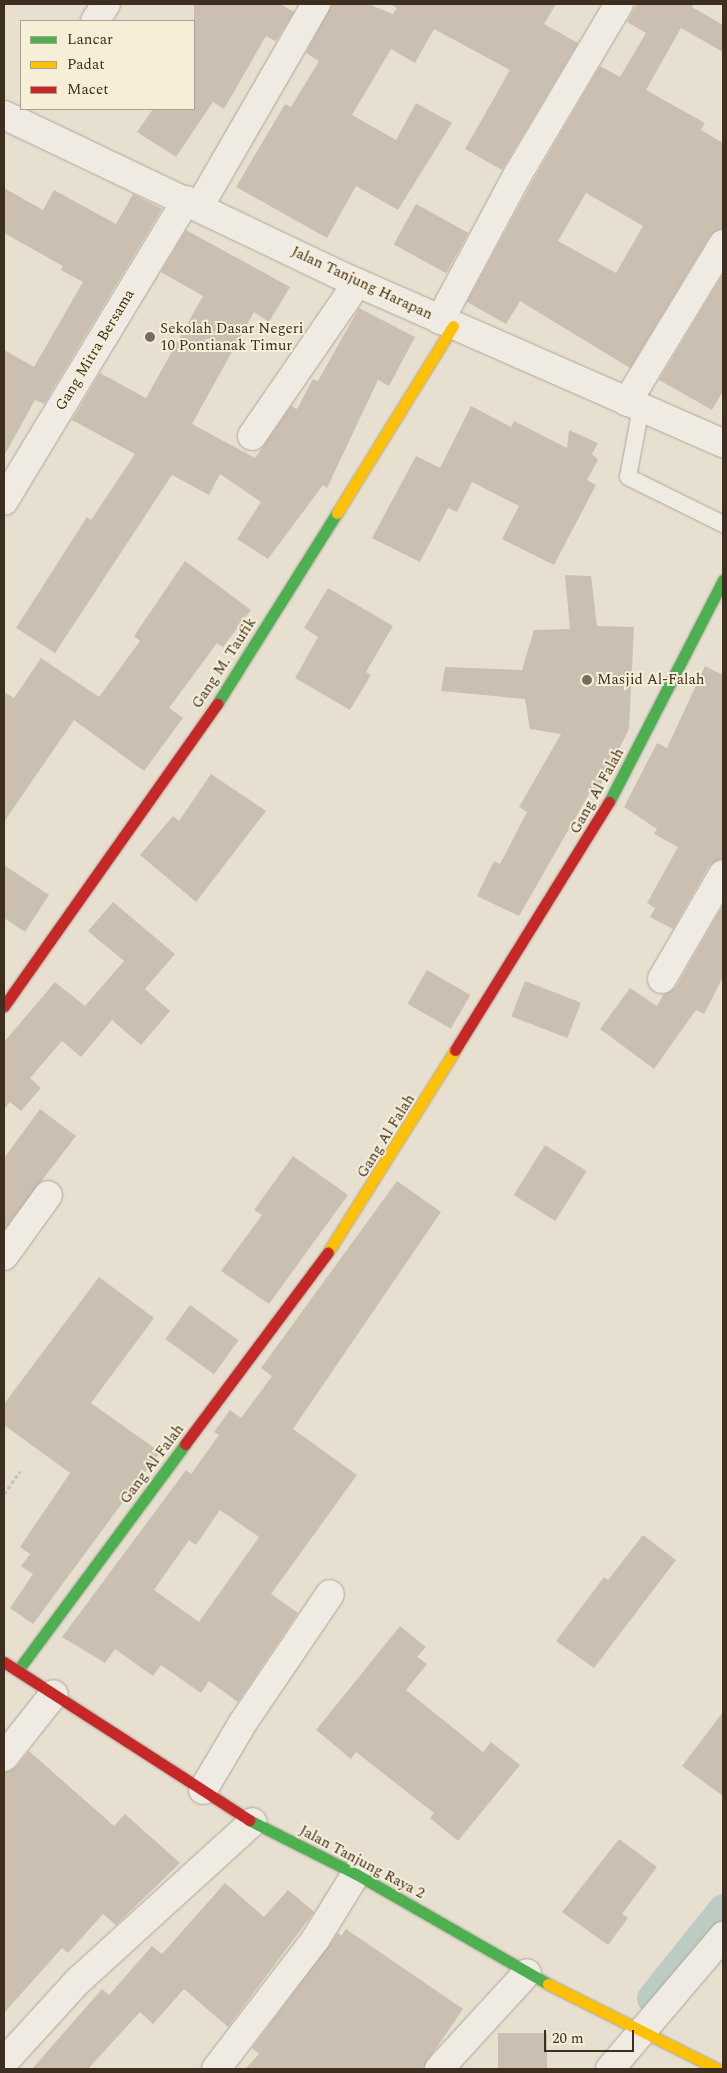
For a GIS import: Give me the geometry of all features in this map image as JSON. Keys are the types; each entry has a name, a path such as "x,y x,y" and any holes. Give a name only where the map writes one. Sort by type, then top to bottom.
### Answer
{"street":[{"path":"95,20 106,4"},
{"name":"Gang Mitra Bersama","path":"4,501 193,203 316,4"},
{"path":"447,323 518,174 619,4"},
{"name":"Jalan Tanjung Harapan","path":"23,116 193,203 357,283 723,443"},
{"path":"634,405 723,244"},
{"path":"252,436 357,283"},
{"name":"Gang M. Taufik","path":"4,1006 227,690 447,323"},
{"name":"Gang Al Falah","path":"18,1670 346,1227 608,806 723,580"},
{"path":"662,979 723,874"},
{"path":"4,1256 48,1195"},
{"path":"203,1790 244,1721 330,1594"},
{"name":"Jalan Tanjung Raya 2","path":"4,1662 253,1822 356,1874 527,1972 644,2034 718,2069"},
{"path":"4,1757 54,1694"},
{"path":"4,2062 78,1981 253,1822"},
{"path":"216,2069 315,1940 356,1874"},
{"path":"610,2069 644,2034 723,1936"},
{"path":"439,2069 527,1972"}],"lane":[{"path":"634,405 628,477 723,524"}],"path":[{"path":"4,1494 20,1471"}],"building":[{"path":"194,4 280,4 294,12 275,41 266,36 224,109 213,102 176,157 137,132 152,110 195,110"},
{"path":"332,4 368,4 393,14 397,8 390,4 556,4 544,24 578,43 502,170 465,149 510,70 434,29 415,63 391,49 352,115 396,140 416,103 452,123 398,210 356,186 327,238 236,187 285,104 291,107 319,61 306,53"},
{"path":"637,4 694,4 692,7 723,25 723,52 681,28 646,90 705,123 701,130 723,143 723,228 710,236 630,368 520,301 506,324 467,302 532,182 600,66 620,77 646,33 627,22","holes":["586,193 643,226 616,273 558,241"]},
{"path":"4,188 43,210 54,190 116,224 133,194 162,209 44,404 35,400 4,456 4,350 34,367 83,282 61,270 63,266 4,233"},
{"path":"416,204 468,233 446,273 394,244"},
{"path":"186,230 290,287 269,322 254,312 192,424 255,458 291,406 297,409 313,379 318,381 359,308 415,337 389,386 378,380 327,488 323,485 268,559 237,539 261,502 220,474 209,495 172,475 55,653 16,628 87,517 91,520 135,454 72,420 100,373 146,398 203,296 161,272"},
{"path":"723,274 723,391 712,410 659,380"},
{"path":"471,406 511,427 514,421 567,448 569,430 598,443 592,454 598,460 587,480 596,485 554,565 502,539 519,506 472,482 457,512 448,508 420,562 372,538 416,456 440,468"},
{"path":"185,561 251,610 223,647 217,643 169,708 183,718 144,771 74,720 4,822 4,692 14,698 41,658 99,697 140,641 134,636"},
{"path":"565,575 591,576 597,626 634,627 629,729 598,790 593,787 519,916 477,896 494,861 500,864 527,812 519,807 561,734 530,729 525,699 441,691 445,667 522,670 534,630 570,629"},
{"path":"328,588 393,626 366,672 371,675 350,710 295,678 318,637 304,628"},
{"path":"705,666 723,675 723,858 709,866 673,929 650,917 655,908 647,903 678,847 654,834 657,829 624,807 657,743 667,748"},
{"path":"211,774 266,811 196,902 140,855 173,816 179,821"},
{"path":"4,865 49,895 25,932 4,918"},
{"path":"113,902 175,954 145,989 170,1011 141,1045 112,1020 81,1057 62,1041 30,1078 41,1088 21,1111 10,1102 4,1109 4,1042 55,982 85,1006 124,961 88,931"},
{"path":"723,905 723,977 704,1014 696,1010 654,1069 600,1029 630,988 657,1006 663,995 676,987"},
{"path":"427,970 470,995 451,1029 408,1004"},
{"path":"525,981 581,1003 567,1038 511,1016"},
{"path":"40,1109 76,1136 4,1230 4,1158"},
{"path":"545,1145 587,1171 555,1221 514,1195"},
{"path":"293,1156 348,1195 269,1304 221,1271 262,1215 254,1210"},
{"path":"397,1181 441,1212 293,1429 357,1475 271,1594 298,1613 238,1702 209,1681 201,1693 161,1665 153,1676 115,1649 105,1663 62,1637 186,1470 191,1474 219,1435 214,1432 230,1410 241,1418 272,1376 261,1368","holes":["220,1510 259,1537 199,1622 154,1590 189,1540 196,1545"]},
{"path":"99,1277 154,1318 91,1403 160,1452 33,1624 10,1608 33,1574 21,1566 30,1554 20,1547 70,1473 4,1425 4,1404"},
{"path":"190,1305 239,1340 214,1374 165,1339"},
{"path":"643,1535 676,1560 594,1668 556,1641 604,1577 608,1580"},
{"path":"400,1626 426,1647 417,1657 427,1664 406,1690 483,1752 491,1742 520,1765 458,1841 430,1818 434,1813 356,1752 351,1759 316,1730"},
{"path":"723,1712 723,1796 682,1766"},
{"path":"29,1751 114,1826 125,1814 180,1863 116,1925 103,1914 68,1953 62,1948 4,2013 4,1772 16,1767"},
{"path":"619,1839 657,1867 622,1914 628,1918 608,1945 562,1912"},
{"path":"225,1883 264,1917 288,1890 314,1912 228,2027 184,1989 153,2024 140,2012 88,2069 32,2069 102,1989 109,1995 152,1946 162,1954"},
{"path":"346,1929 463,2009 422,2069 245,2069 259,2054 252,2048 338,1933 341,1936"},
{"path":"498,2033 547,2033 547,2069 498,2069"}],"waterway":[{"path":"652,1998 723,1909"}],"traffic: fast":[{"path":"217,704 337,513"},
{"path":"609,802 723,580"},
{"path":"18,1670 185,1444"},
{"path":"249,1820 356,1874 548,1984"}],"traffic: slow":[{"path":"337,513 453,326"},
{"path":"328,1252 455,1050"},
{"path":"548,1984 718,2069"}],"traffic: jam":[{"path":"4,1006 217,704"},
{"path":"455,1050 609,802"},
{"path":"185,1444 328,1252"},
{"path":"4,1662 249,1820"}],"place":[{"name":"Sekolah Dasar Negeri 10 Pontianak Timur","path":"150,337"},
{"name":"Masjid Al-Falah","path":"587,680"}]}
